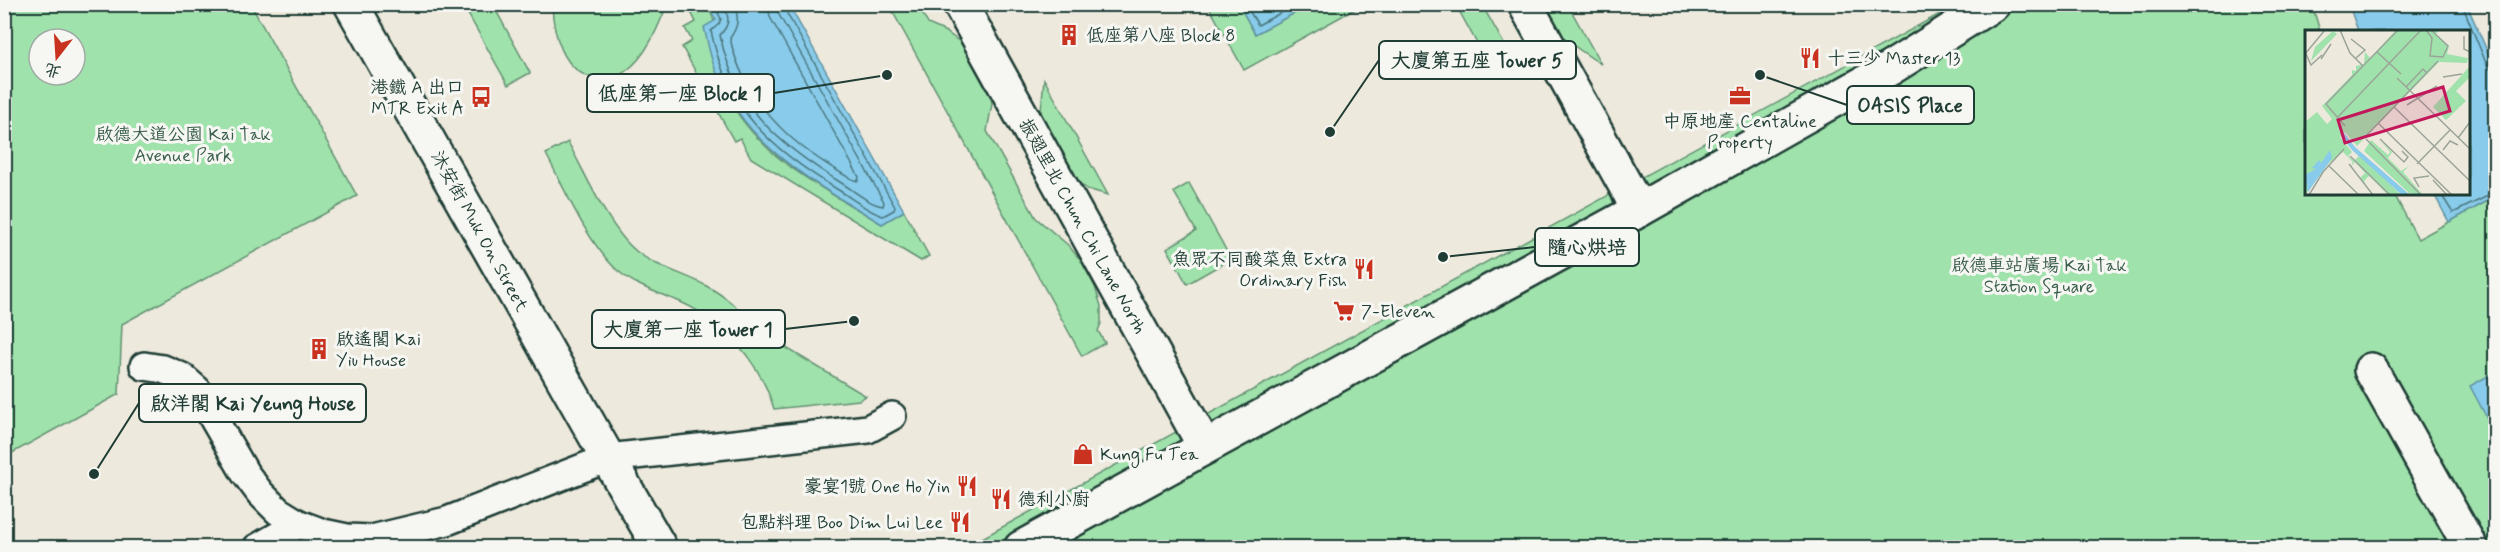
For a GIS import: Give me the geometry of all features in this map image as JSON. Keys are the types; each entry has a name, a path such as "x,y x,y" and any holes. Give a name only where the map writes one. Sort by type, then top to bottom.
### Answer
{"street":[{"name":"沐安街 Muk On Street","path":"351,4 660,548"},
{"name":"振翅里北 Chun Chi Lane North","path":"960,4 1205,447"},
{"path":"1526,4 1639,210"},
{"path":"1021,548 1639,210 1889,69 1993,4"},
{"path":"2371,370 2472,548"}],"lane":[{"path":"144,366 163,369 182,378 196,390 245,473 260,494 278,511 299,524 323,534 347,538 372,539 397,534 470,513 608,458 868,429 892,416"},
{"path":"257,548 299,524"}],"green space":[{"name":"啟德大道公園 Kai Tak Avenue Park","path":"5,4 251,5 357,196 122,324 119,394 5,457"},
{"path":"552,4 667,5 651,41 640,57 623,73 603,79 584,75 568,60 558,39"},
{"path":"463,5 493,5 530,73 508,85"},
{"path":"695,5 707,5 711,13 718,38 727,95 741,119 757,138 796,171 882,224 904,211 929,256 921,261 751,158 740,138 734,141 682,47 692,41 685,28 696,22 689,8"},
{"path":"889,5 918,5 928,24 946,32 966,46 989,86 992,104 987,131 1036,218 1068,245 1082,262 1095,287 1101,306 1101,323 1098,331 1105,343 1082,356"},
{"path":"1208,5 1239,5 1255,34 1310,5 1352,5 1355,9 1244,70"},
{"path":"1456,5 1482,5 1513,60 1492,71"},
{"path":"1536,5 1568,5 1601,64 1564,38 1542,15"},
{"name":"啟德車站廣場 Kai Tak Station Square","path":"1956,5 2312,5 2320,30 2305,30 2305,195 2395,195 2418,239 2495,197 2495,547 964,548"},
{"path":"1044,79 1108,195 1087,189 1067,176 1043,137 1041,110"},
{"path":"568,142 607,215 636,251 653,262 691,278 716,292 753,322 758,314 779,327 773,340 866,396 859,400 774,409 768,391 749,358 722,329 691,307 630,280 606,258 577,215 546,154"},
{"path":"1189,183 1231,259 1187,284 1167,248 1196,231 1174,192"}],"water":[{"path":"707,5 789,5 904,211 882,224 805,176 760,139 741,117 725,92 713,63 704,27 716,20"},
{"path":"1239,5 1310,5 1255,34"},
{"path":"2349,5 2467,5 2495,69 2495,197 2449,222 2435,195 2470,195 2470,30 2358,30"},
{"path":"2495,372 2495,433 2470,386"}],"place":[{"name":"低座第八座 Block 8","path":"1069,35"},
{"name":"十三少 Master 13","path":"1810,58"},
{"name":"低座第一座 Block 1","path":"887,75"},
{"name":"OASIS Place","path":"1760,75"},
{"name":"中原地產 Centaline Property","path":"1740,96"},
{"name":"港鐵 A 出口 MTR Exit A","path":"481,97"},
{"name":"大廈第五座 Tower 5","path":"1330,132"},
{"name":"隨心烘培","path":"1443,257"},
{"name":"魚眾不同酸菜魚 Extra Ordinary Fish","path":"1364,269"},
{"name":"7-Eleven","path":"1344,311"},
{"name":"大廈第一座 Tower 1","path":"854,321"},
{"name":"啟遙閣 Kai Yiu House","path":"319,349"},
{"name":"Kung Fu Tea","path":"1083,454"},
{"name":"啟洋閣 Kai Yeung House","path":"94,474"},
{"name":"豪宴1號 One Ho Yin","path":"967,486"},
{"name":"德利小廚","path":"1001,499"},
{"name":"包點料理 Boo Dim Lui Lee","path":"960,522"}]}
